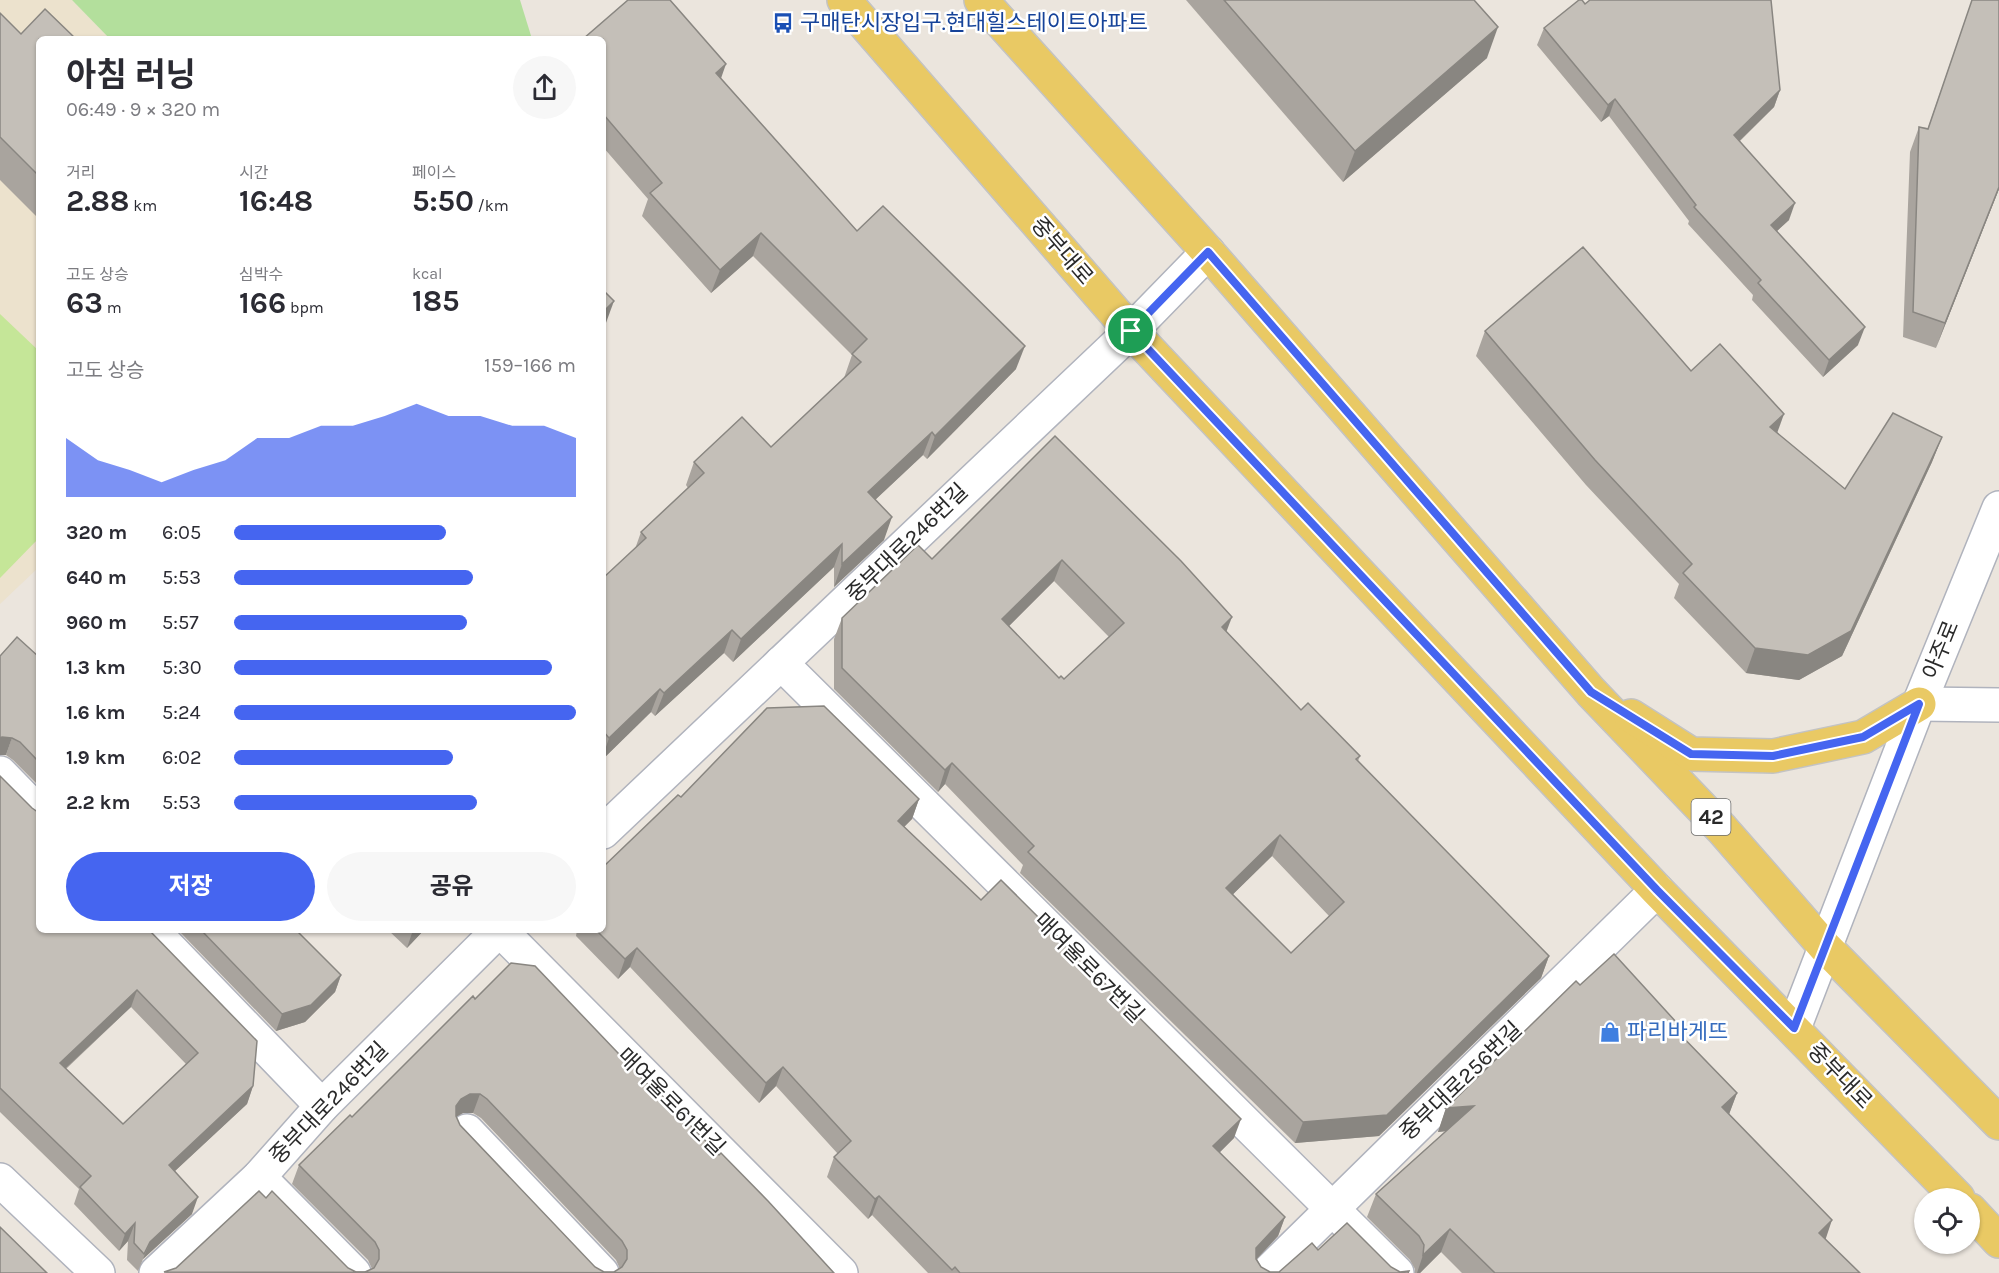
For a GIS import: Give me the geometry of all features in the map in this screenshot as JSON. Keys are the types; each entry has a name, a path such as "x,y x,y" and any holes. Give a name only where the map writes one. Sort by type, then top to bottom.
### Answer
{"main road":[{"name":"중부대로","path":"844,0 1131,331 1657,890 1948,1188"},
{"name":"42","path":"981,0 1208,252 1591,692 1722,830 1825,947 1999,1123"},
{"path":"1591,692 1691,754 1773,756 1863,737 1919,704"},
{"path":"1980,1221 1999,1241"}],"street":[{"name":"중부대로246번길","path":"606,829 1131,331 1208,252"},
{"name":"아주로","path":"1794,1028 1919,704 1999,508"},
{"name":"매여울로67번길","path":"781,663 1396,1273"},
{"path":"1919,704 1999,705"},
{"path":"0,772 36,810"},
{"name":"중부대로256번길","path":"1267,1273 1657,890"},
{"path":"155,933 322,1106"},
{"name":"중부대로246번길","path":"156,1273 259,1177 322,1106 497,933"},
{"name":"매여울로61번길","path":"503,933 841,1273"},
{"path":"467,1131 602,1273"},
{"path":"259,1177 354,1273"},
{"path":"0,1180 98,1273"}],"shaded area":[{"path":"0,0 72,0 107,36 36,36 36,570 0,604"}],"green space":[{"path":"72,0 520,0 531,36 107,36"},
{"path":"0,314 36,348 36,541 0,578"}],"building":[{"path":"628,0 670,0 726,64 716,73 857,231 883,206 1025,346 935,436 932,432 868,492 892,517 842,564 842,544 741,639 732,630 664,693 660,689 609,738 606,734 606,575 646,538 641,532 704,473 694,462 742,417 771,447 861,362 852,354 867,339 761,233 720,270 650,193 662,183 606,117 606,36 586,36"},
{"path":"1224,0 1474,0 1498,27 1355,151"},
{"path":"1579,0 1585,4 1590,0 1771,0 1780,90 1734,135 1795,203 1771,225 1865,327 1829,360 1758,283 1761,280 1694,207 1696,205 1615,99 1608,105 1544,28"},
{"path":"1972,0 1999,0 1999,187 1945,323 1913,312 1919,127 1928,129"},
{"path":"45,9 73,36 36,36 36,173 0,137 0,13 21,34"},
{"path":"1583,247 1691,371 1720,344 1784,414 1770,427 1845,489 1893,413 1942,437 1851,631 1808,655 1755,648 1683,573 1692,564 1595,460 1485,331"},
{"path":"606,293 614,301 606,309"},
{"path":"1055,436 1181,561 1232,617 1222,627 1301,710 1308,703 1360,756 1356,759 1549,956 1387,1115 1303,1122 1028,852 1034,846 952,763 945,770 842,668 842,618 918,545 932,559","holes":["1062,560 1124,623 1064,679 1061,676 1059,678 1002,619","1280,835 1344,902 1291,953 1226,888"]},
{"path":"17,637 36,654 36,759 20,742 12,738 0,738 0,656"},
{"path":"824,706 919,799 898,821 981,900 1001,880 1241,1119 1213,1146 1285,1217 1256,1248 1256,1259 1261,1267 1270,1272 1279,1272 1312,1243 1318,1250 1347,1223 1391,1267 1400,1272 1409,1271 1408,1273 960,1273 955,1267 952,1270 879,1196 875,1199 834,1157 851,1141 783,1067 766,1083 637,948 625,959 599,933 606,933 606,864 678,795 681,797 767,708"},
{"path":"0,776 36,811 36,933 152,933 257,1041 253,1086 169,1165 198,1197 150,1242 144,1254 134,1243 135,1223 125,1234 80,1187 91,1176 0,1088","holes":["137,990 198,1053 123,1124 60,1063"]},
{"path":"204,933 299,933 341,975 311,1005 282,1014"},
{"path":"1614,954 1677,1023 1673,1027 1737,1093 1722,1107 1832,1220 1819,1233 1860,1273 1495,1273 1450,1229 1423,1255 1424,1245 1419,1236 1376,1194 1474,1106 1446,1108 1576,981 1580,985"},
{"path":"511,963 535,966 659,1096 661,1094 719,1155 721,1153 768,1201 834,1273 164,1272 176,1268 259,1191 266,1198 272,1191 348,1268 356,1272 365,1272 374,1268 379,1259 379,1250 375,1242 299,1165 350,1115 352,1117 473,996 475,999","holes":["470,1094 480,1094 622,1241 627,1250 627,1259 622,1267 614,1272 604,1272 595,1267 460,1125 456,1116 456,1106 461,1099"]},
{"path":"0,1227 47,1273 0,1273"}],"place":[{"name":"구매탄시장입구.현대힐스테이트아파트","path":"783,23"},
{"name":"파리바게뜨","path":"1610,1032"}],"route":[{"path":"1208,252 1591,692 1691,754 1773,756 1863,737 1919,704 1794,1028 1657,890 1131,331 1208,252"}]}
